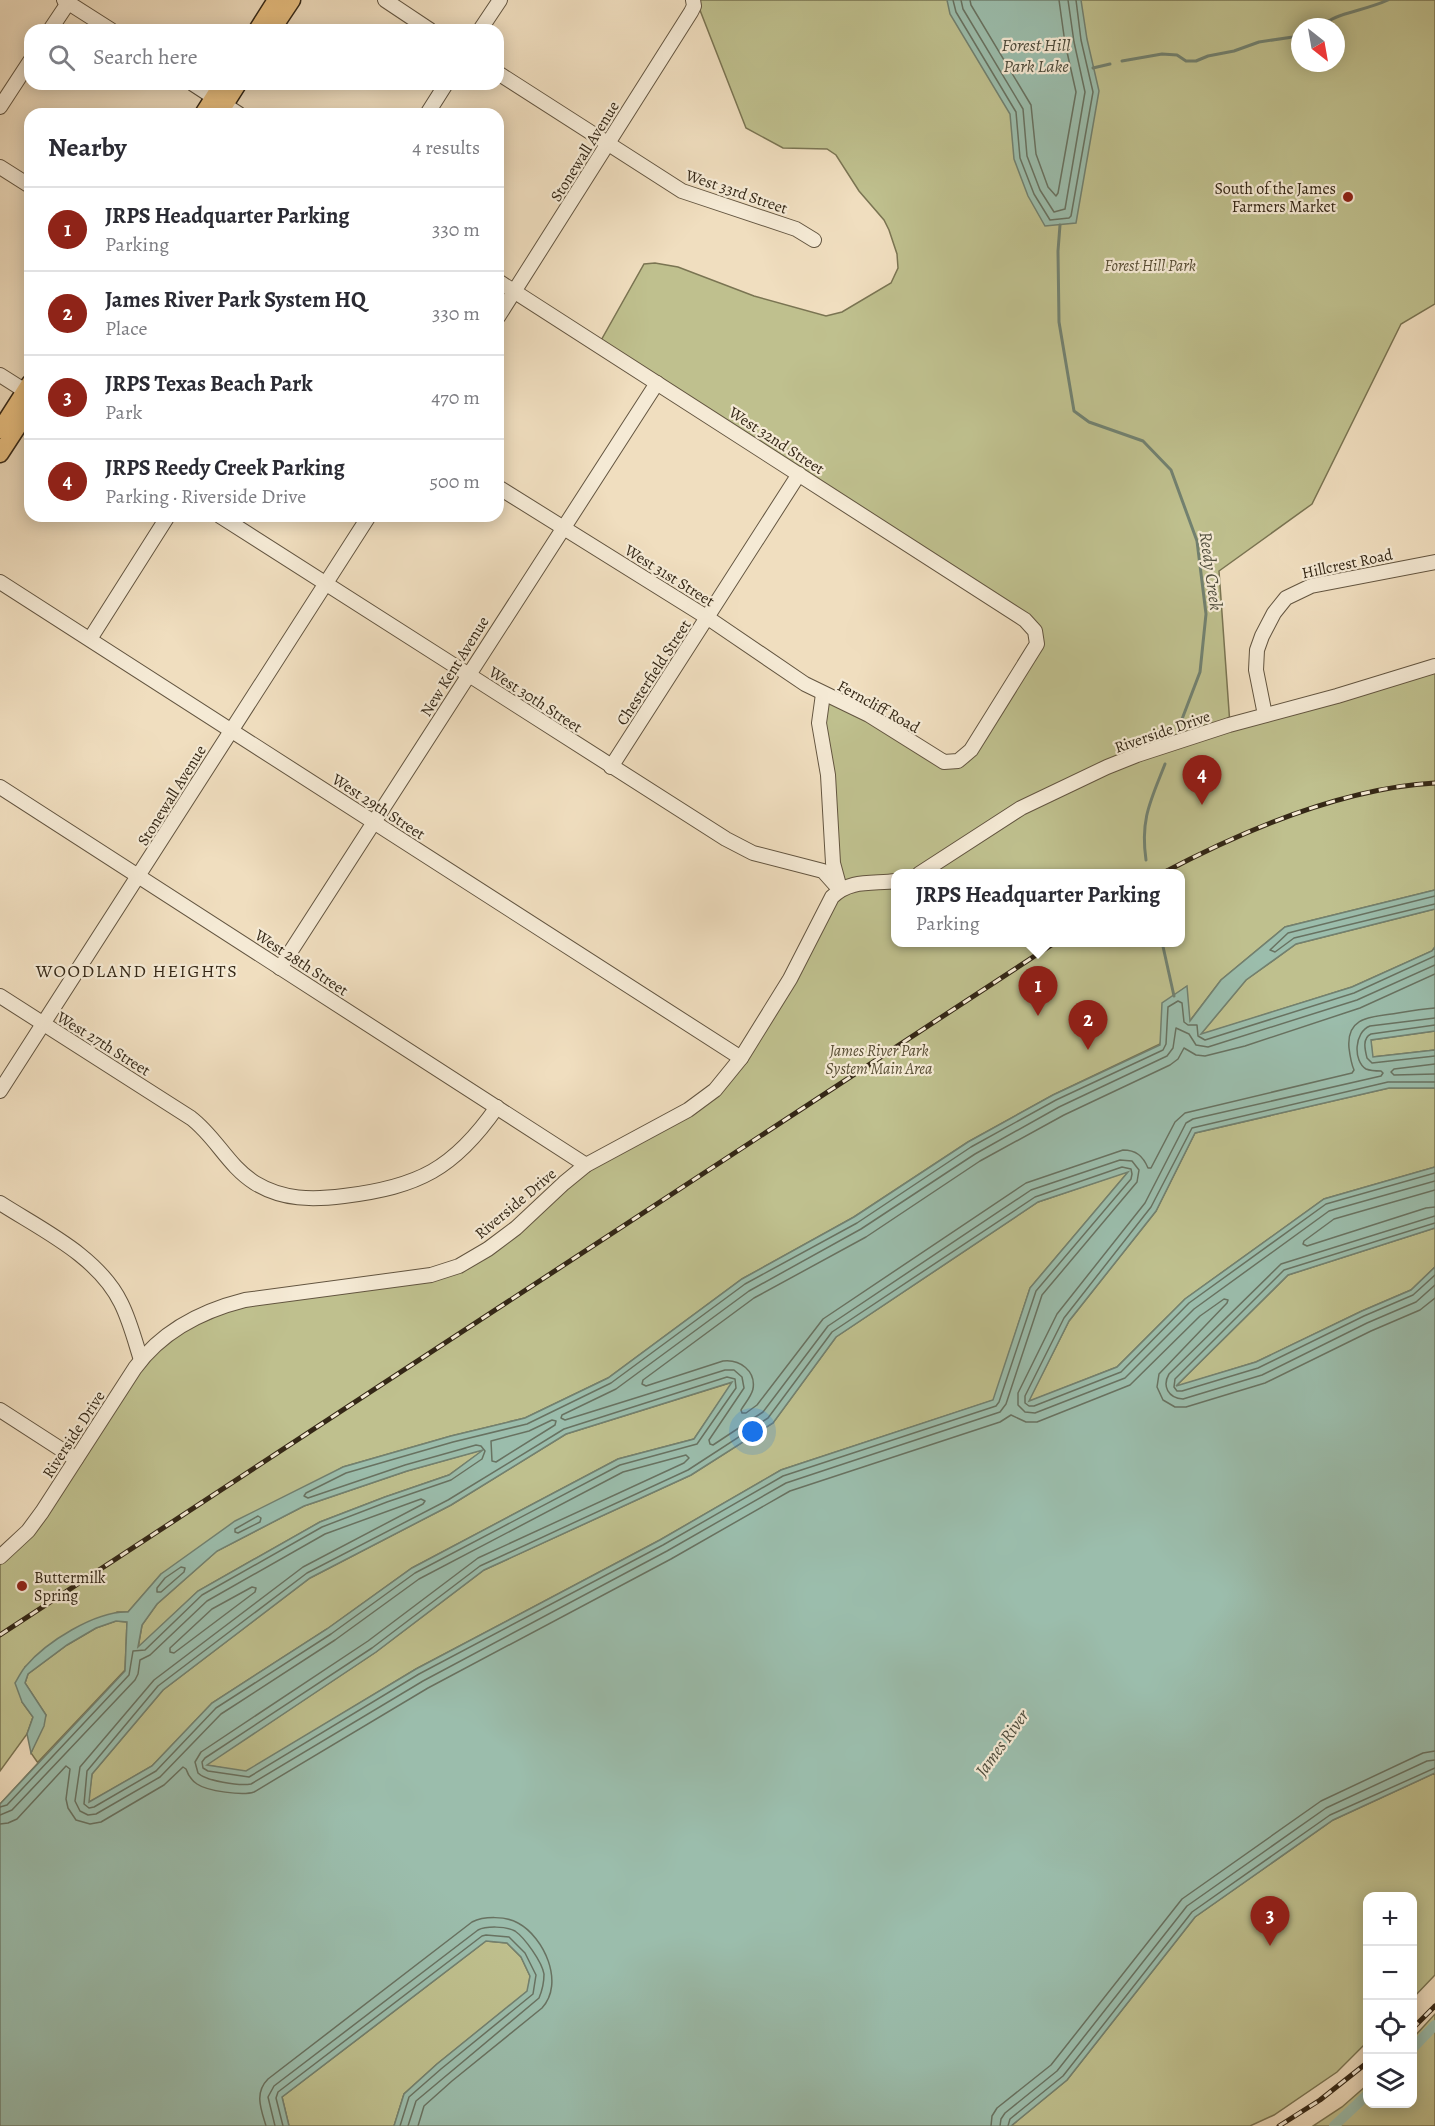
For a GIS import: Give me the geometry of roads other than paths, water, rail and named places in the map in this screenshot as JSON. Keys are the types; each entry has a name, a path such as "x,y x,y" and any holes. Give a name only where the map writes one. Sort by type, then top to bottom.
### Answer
{"main road":[{"path":"261,24 276,0"},
{"path":"277,24 292,0"},
{"path":"220,100 231,90"},
{"path":"0,430 24,396"},
{"path":"0,454 24,417"}],"street":[{"path":"385,0 421,24"},
{"path":"484,24 500,0"},
{"path":"54,24 67,1 102,24"},
{"name":"Stonewall Avenue","path":"504,307 691,12 693,1"},
{"path":"0,107 24,70"},
{"name":"West 33rd Street","path":"504,77 682,191 796,229 814,240"},
{"path":"203,90 220,100"},
{"path":"431,108 442,90"},
{"path":"0,167 24,182"},
{"name":"West 32nd Street","path":"504,285 1025,620 1035,632"},
{"path":"0,375 24,388"},
{"name":"New Kent Avenue","path":"280,968 657,383"},
{"name":"Chesterfield Street","path":"611,767 799,474"},
{"name":"West 31st Street","path":"504,491 708,618 823,694"},
{"path":"90,639 164,522"},
{"name":"West 30th Street","path":"229,522 741,848 768,858 823,871 840,890"},
{"name":"Stonewall Avenue","path":"0,1091 365,522"},
{"name":"Hillcrest Road","path":"1265,715 1256,670 1257,650 1274,613 1286,598 1311,586 1435,562"},
{"name":"West 29th Street","path":"0,582 741,1058"},
{"name":"Ferncliff Road","path":"840,890 833,862 830,786 819,723 823,694 869,715 941,760 954,762 967,755 1035,647 1037,640 1035,632"},
{"name":"Riverside Drive","path":"925,869 1021,808 1068,784 1137,755 1435,666"},
{"name":"West 28th Street","path":"0,787 586,1165"},
{"path":"840,890 860,883 891,881"},
{"name":"Riverside Drive","path":"0,1557 28,1531 141,1360 159,1341 177,1327 199,1315 245,1300 414,1278 459,1266 510,1233 586,1165 680,1115 706,1098 723,1082 741,1058 796,969 829,902 840,890"},
{"name":"West 27th Street","path":"0,996 191,1118 206,1130 234,1167 254,1182 276,1193 312,1199 375,1192 420,1179 438,1169 468,1145 497,1107"},
{"path":"0,1203 71,1249 103,1276 121,1302 141,1360"},
{"path":"0,1410 76,1459"}],"water":[{"name":"Forest Hill Park Lake","path":"947,0 1081,0 1099,91 1076,223 1045,226 1028,196 1014,159 1010,114 950,14"},
{"name":"James River","path":"1435,890 1435,909 1296,944 1246,980 1201,1034 1352,987 1432,951 1435,947 1435,1031 1371,1040 1373,1057 1435,1050 1435,1088 1389,1088 1195,1133 1156,1211 1069,1321 1029,1401 1117,1367 1185,1299 1324,1199 1435,1167 1435,1228 1288,1275 1176,1386 1256,1362 1411,1290 1435,1267 1435,1773 1333,1820 1195,1917 1067,2080 1011,2126 394,2126 404,2094 437,2064 527,1991 530,1976 521,1957 507,1943 486,1941 282,2097 289,2126 0,2126 0,1804 125,1671 127,1622 116,1621 96,1628 67,1645 28,1674 25,1683 46,1715 44,1726 31,1753 27,1734 33,1717 22,1702 15,1683 34,1657 58,1638 86,1622 115,1613 128,1612 161,1574 235,1521 343,1467 451,1436 525,1418 608,1378 742,1279 854,1217 968,1142 1053,1095 1160,1045 1162,1003 1187,986 1190,1021 1221,980 1285,927","holes":["1128,1172 1030,1288 993,1400 781,1470 660,1540 416,1669 246,1771 207,1765 376,1652 484,1570 691,1475 773,1423 836,1337 1038,1202","732,1382 694,1439 618,1459 412,1568 327,1629 212,1703 152,1766 89,1802 92,1774 163,1690 310,1578 451,1505 566,1434","483,1450 449,1475 320,1522 198,1591 138,1647 142,1625 157,1604 217,1551 304,1506 407,1471"]}],"waterway":[{"path":"1334,18 1388,0"},
{"path":"1122,61 1162,54 1177,55 1186,61 1196,61 1259,42 1291,37"},
{"path":"1093,68 1110,64"},
{"name":"Reedy Creek","path":"1060,225 1059,322 1074,411 1089,422 1143,441 1171,470 1197,541 1206,614 1200,672 1179,727"},
{"name":"Reedy Creek","path":"1146,860 1144,833 1148,810 1165,764"},
{"name":"Reedy Creek","path":"1163,947 1174,996"},
{"path":"1417,2044 1435,2025"},
{"path":"1334,2126 1363,2099"}],"railway":[{"path":"1171,869 1225,842 1294,814 1364,793 1435,783"},
{"path":"0,1635 1048,947"},
{"path":"1417,2024 1435,2006"},
{"path":"1279,2126 1320,2100 1363,2066"}],"place":[{"name":"South of the James Farmers Market","path":"1348,197"},
{"name":"JRPS Reedy Creek Parking","path":"1202,805"},
{"name":"JRPS Headquarter Parking","path":"1038,1016"},
{"name":"James River Park System HQ","path":"1088,1050"},
{"name":"Buttermilk Spring","path":"22,1586"},
{"name":"JRPS Texas Beach Park","path":"1270,1946"}],"district":[{"name":"WOODLAND HEIGHTS","path":"137,971"}],"park label":[{"name":"Forest Hill Park","path":"1150,265"},
{"name":"James River Park System Main Area","path":"879,1059"}]}
